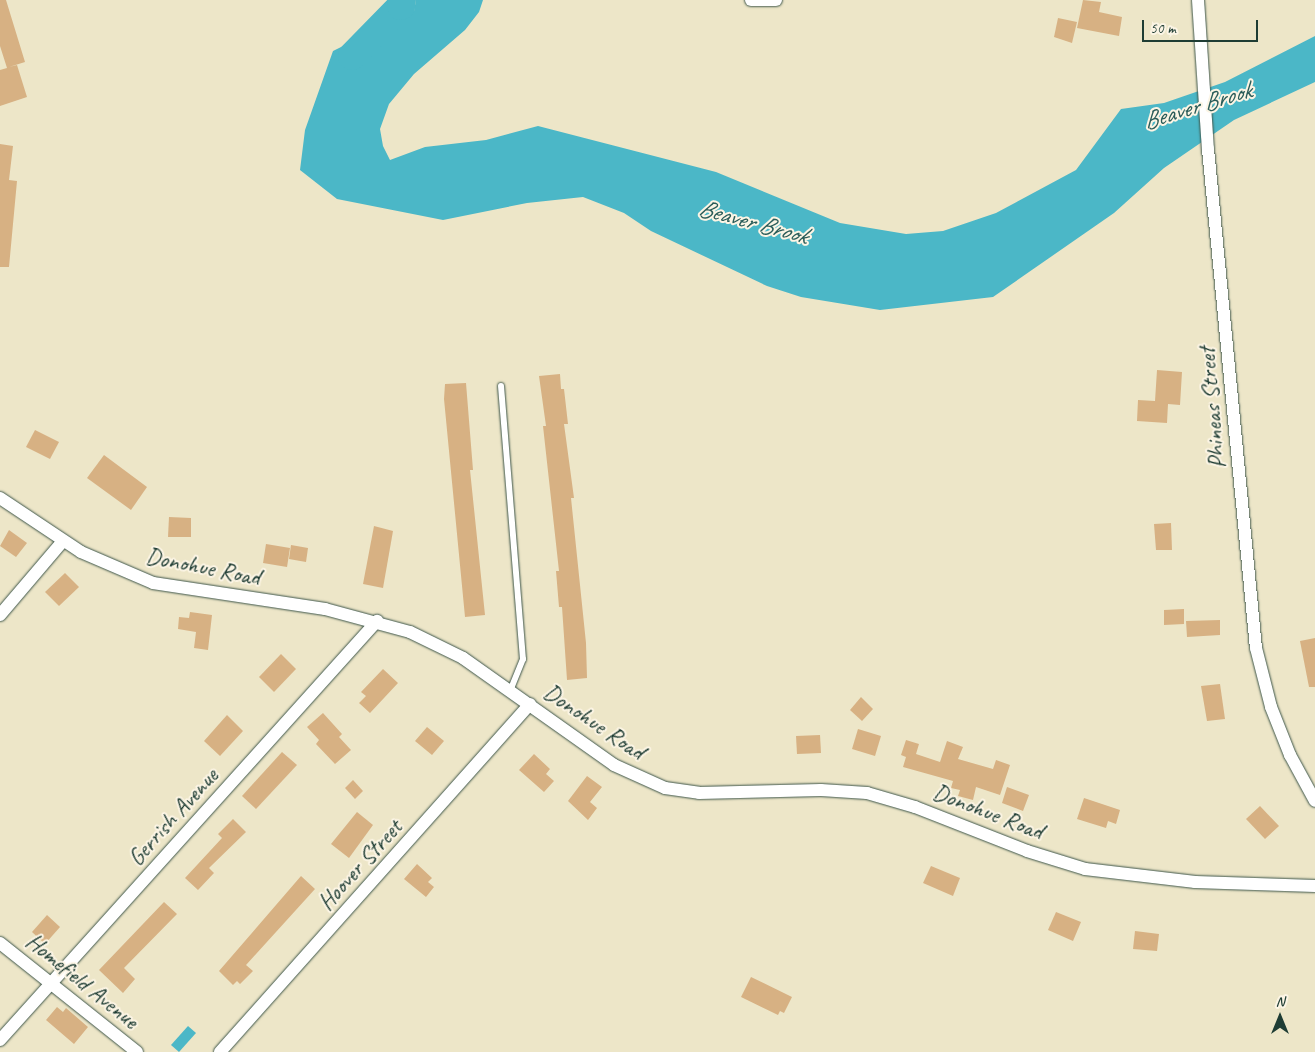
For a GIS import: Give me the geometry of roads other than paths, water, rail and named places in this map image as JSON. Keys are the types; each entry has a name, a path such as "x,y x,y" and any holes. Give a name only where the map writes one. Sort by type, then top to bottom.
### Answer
{"street":[{"path":"751,0 776,0"},
{"name":"Phineas Street","path":"1198,0 1208,149 1256,648 1270,707 1290,755 1315,801"},
{"name":"Donohue Road","path":"0,498 63,541 110,567 153,583 325,609 377,621 431,641 462,658 510,690 614,765 665,788 699,793 822,790 867,793 915,807 1027,851 1085,869 1195,882 1315,886"},
{"path":"0,615 63,541"},
{"name":"Gerrish Avenue","path":"0,1040 377,621"},
{"name":"Hoover Street","path":"220,1052 530,704"},
{"name":"Homefield Avenue","path":"0,943 137,1052"}],"lane":[{"path":"501,386 523,659 510,690"}],"water":[{"path":"416,0 483,0 479,12 465,30 414,74 389,104 380,129 383,146 390,160 425,147 486,140 538,126 716,172 840,223 906,234 943,231 996,213 1076,170 1121,109 1164,103 1225,82 1315,36 1315,82 1234,120 1164,168 1114,213 993,297 880,310 801,297 767,286 651,231 624,213 583,197 527,203 443,220 337,199 300,170 305,130 333,51 414,11"},
{"path":"188,1026 196,1033 179,1052 171,1045"}],"waterway":[{"name":"Beaver Brook","path":"352,56 401,6 402,0"}]}
